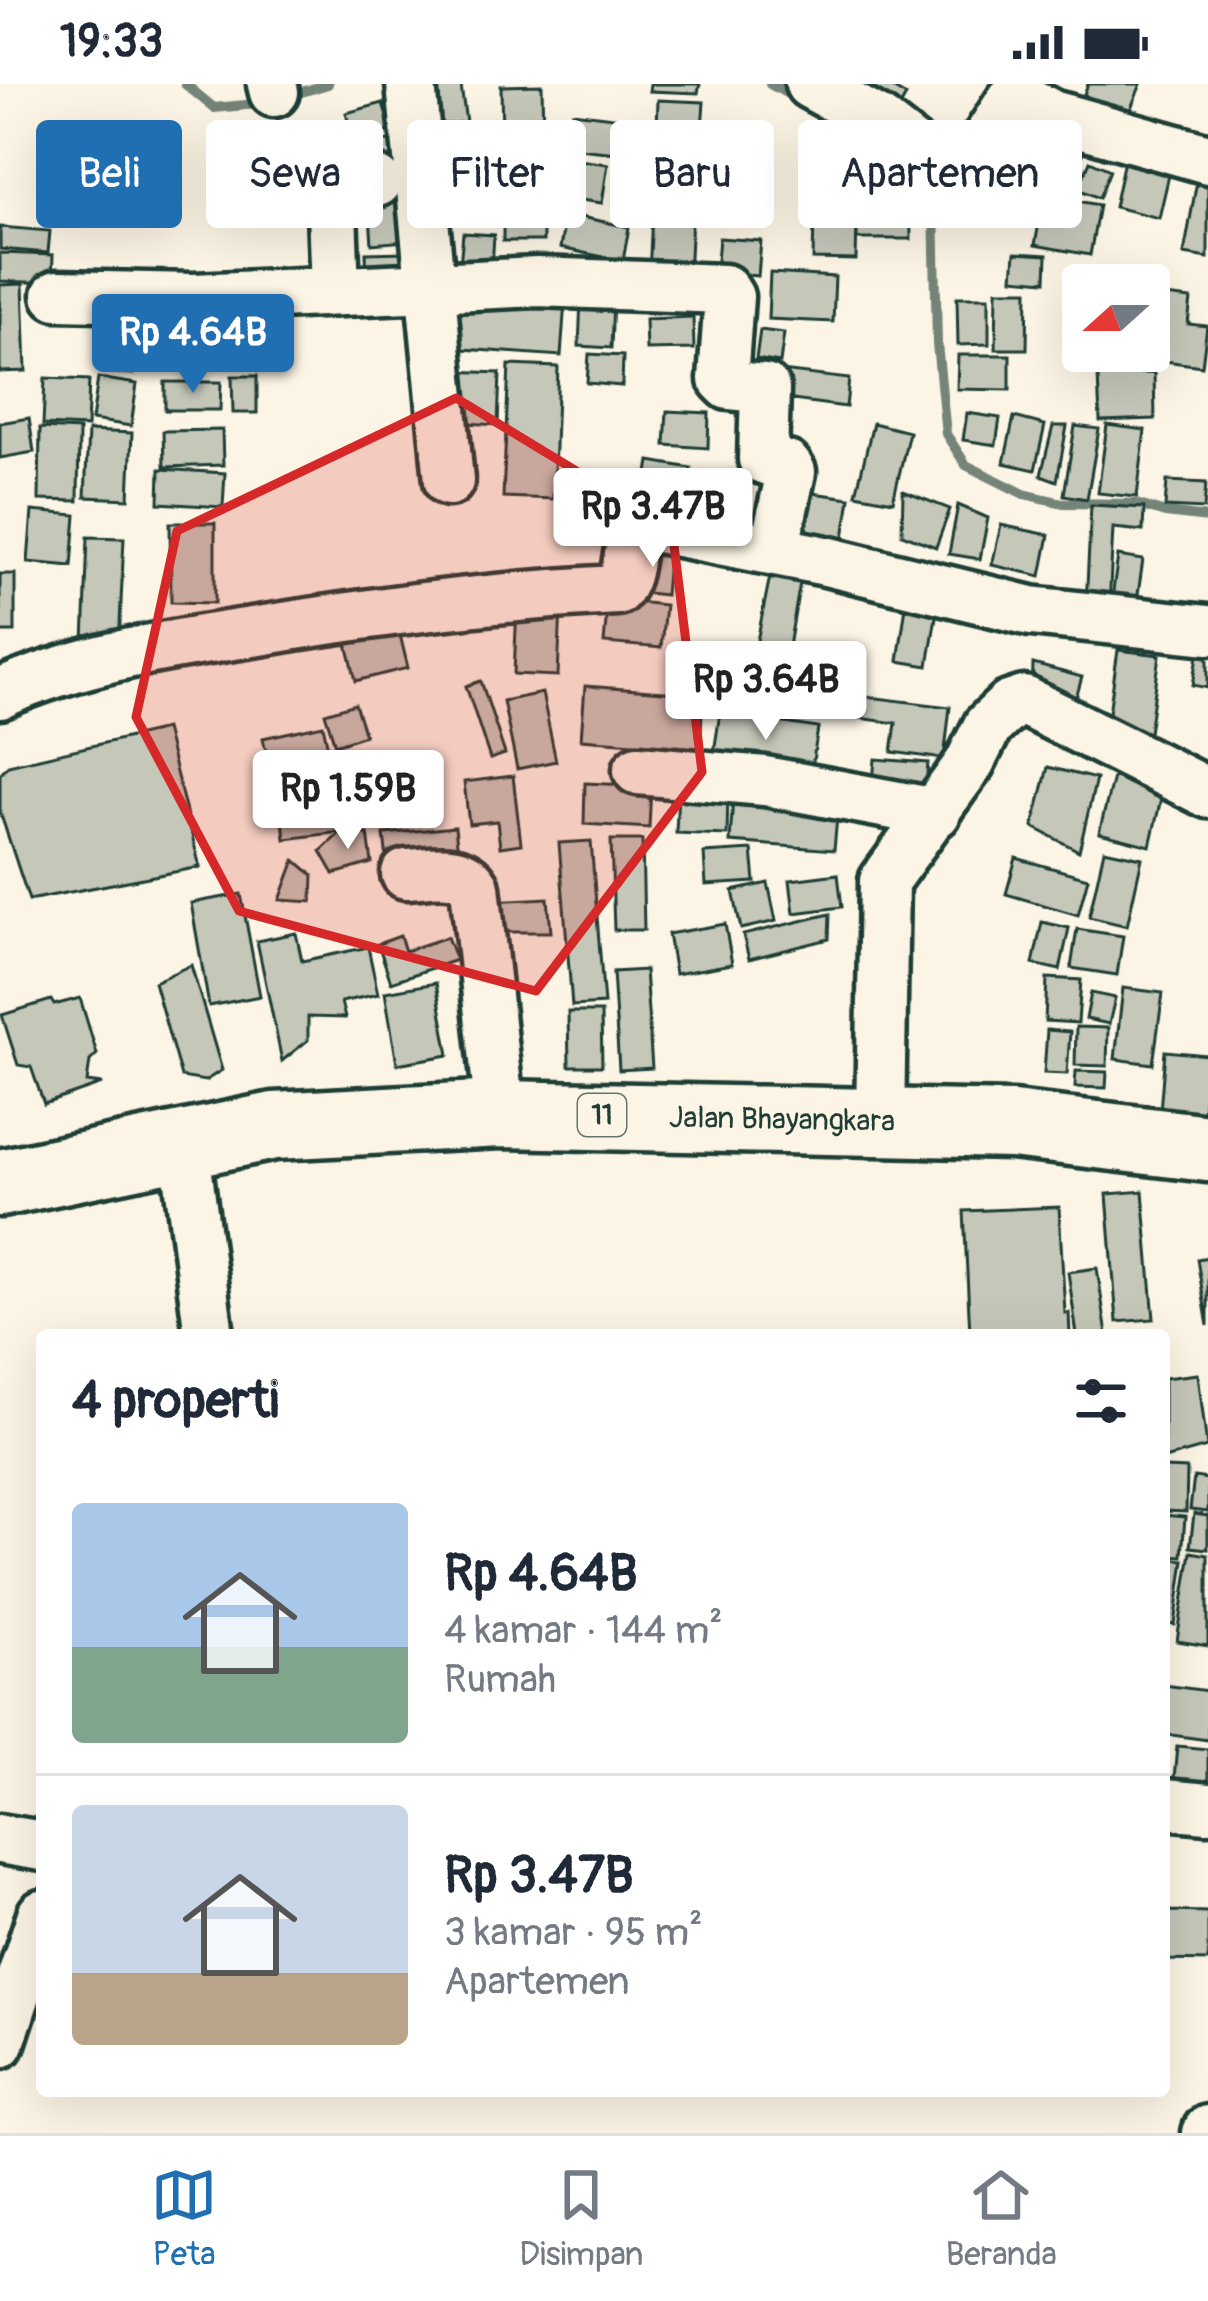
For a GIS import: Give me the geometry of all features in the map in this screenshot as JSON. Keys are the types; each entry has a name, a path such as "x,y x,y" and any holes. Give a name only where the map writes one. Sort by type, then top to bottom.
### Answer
{"highway":[{"name":"Jalan Bhayangkara","path":"0,1183 274,1126 500,1114 1012,1124 1208,1148"}],"street":[{"path":"411,84 449,482"},
{"path":"810,84 879,122 942,171 955,175 967,170 1011,101 1019,98 1052,115 1208,159"},
{"path":"332,228 334,290"},
{"path":"57,295 194,298 537,282 720,288 728,291 723,380 729,385 765,389 764,460 787,466 790,472 774,550"},
{"path":"0,694 91,660 229,636 483,597 617,590 623,584 638,527 774,550 1031,611 1208,630"},
{"path":"880,1121 884,881 969,764 988,726 1009,706 1024,701 1208,793"},
{"path":"638,770 766,781 936,813"},
{"path":"406,874 454,872 469,878 475,887 500,1114"},
{"path":"184,1143 208,1329"},
{"path":"1170,1805 1208,1808"},
{"path":"0,1839 36,1845"},
{"path":"0,2044 36,1933"}],"highlighted area":[{"path":"456,398 672,529 702,772 536,991 239,911 136,717 177,531"}],"building":[{"path":"650,84 700,84 698,93 649,91"},
{"path":"864,84 886,84 906,96 895,115 859,93"},
{"path":"1088,84 1141,84 1123,127 1084,94"},
{"path":"542,85 543,120 502,120 501,86"},
{"path":"461,86 466,120 426,120 423,90"},
{"path":"658,100 704,102 703,120 657,120"},
{"path":"383,103 391,131 383,133 383,120 348,120 346,113"},
{"path":"572,112 630,119 610,120 610,152 586,150 586,120 571,120"},
{"path":"1082,138 1110,141 1103,158 1085,150 1082,157"},
{"path":"383,141 395,141 397,177 383,178"},
{"path":"1126,151 1172,162 1159,218 1114,207"},
{"path":"586,161 608,164 602,203 586,201"},
{"path":"1090,161 1110,170 1099,198 1082,191"},
{"path":"1199,169 1208,171 1208,258 1184,254"},
{"path":"403,199 407,241 372,244 371,228 383,228 383,200"},
{"path":"1082,202 1099,205 1090,255 1035,245 1038,228 1082,228"},
{"path":"586,218 610,223 610,228 629,228 623,261 560,248 564,228 586,228"},
{"path":"0,227 50,231 48,253 0,249"},
{"path":"503,228 543,228 543,241 503,241"},
{"path":"651,228 691,228 689,278 649,275"},
{"path":"814,228 857,228 856,260 813,259"},
{"path":"857,228 911,228 911,239 857,239"},
{"path":"463,233 494,235 492,268 460,265"},
{"path":"719,238 761,241 758,276 716,272"},
{"path":"406,252 407,282 367,282 366,253"},
{"path":"0,253 53,255 52,283 0,281"},
{"path":"1015,253 1047,255 1046,281 1013,278"},
{"path":"770,273 835,277 833,322 768,319"},
{"path":"23,284 26,371 0,372 0,285"},
{"path":"997,290 1028,290 1027,349 996,349"},
{"path":"453,293 565,301 561,356 449,348"},
{"path":"957,297 989,297 989,344 958,345"},
{"path":"1170,297 1191,299 1188,324 1207,326 1202,366 1170,362"},
{"path":"581,299 613,300 611,348 579,346"},
{"path":"693,317 694,349 646,350 645,319"},
{"path":"100,320 137,322 134,374 101,372"},
{"path":"228,321 253,321 254,367 229,367"},
{"path":"760,330 784,333 780,363 756,359"},
{"path":"589,354 623,356 622,386 587,383"},
{"path":"958,355 1010,355 1010,390 957,389"},
{"path":"509,365 558,367 553,499 503,497"},
{"path":"773,370 849,379 846,407 770,397"},
{"path":"452,371 500,373 498,425 449,422"},
{"path":"1154,373 1155,419 1100,421 1098,375"},
{"path":"232,376 257,376 257,413 233,413"},
{"path":"45,378 89,380 87,427 43,425"},
{"path":"98,378 137,384 131,426 92,420"},
{"path":"165,382 221,382 220,410 165,410"},
{"path":"667,411 709,413 708,448 665,445"},
{"path":"967,413 1000,418 996,445 963,440"},
{"path":"1014,417 1045,425 1035,470 1004,463"},
{"path":"29,418 34,452 0,458 0,423"},
{"path":"873,423 909,432 893,501 856,494"},
{"path":"1107,425 1145,430 1137,497 1098,493"},
{"path":"1053,426 1067,426 1057,481 1041,475"},
{"path":"1075,426 1099,429 1087,499 1064,495"},
{"path":"40,428 79,430 78,501 39,500"},
{"path":"222,430 223,465 164,467 163,431"},
{"path":"88,431 132,433 129,499 85,497"},
{"path":"650,461 691,468 682,523 641,516"},
{"path":"160,469 225,473 223,507 159,503"},
{"path":"1167,481 1206,483 1204,509 1165,507"},
{"path":"798,491 850,498 842,551 791,543"},
{"path":"903,491 950,509 936,547 902,534"},
{"path":"958,505 988,518 980,559 949,554"},
{"path":"1091,505 1144,508 1143,531 1113,528 1109,608 1086,606"},
{"path":"32,511 76,515 72,566 28,562"},
{"path":"170,523 215,523 215,603 171,602"},
{"path":"1001,525 1049,535 1041,576 992,565"},
{"path":"88,537 124,538 119,645 84,643"},
{"path":"641,546 669,549 665,595 637,592"},
{"path":"1118,556 1143,560 1135,615 1110,612"},
{"path":"771,571 801,577 788,652 756,646"},
{"path":"0,574 15,574 15,632 0,632"},
{"path":"608,599 665,605 661,648 604,643"},
{"path":"907,599 938,604 928,666 898,661"},
{"path":"517,605 561,607 558,676 514,674"},
{"path":"396,618 408,668 356,681 344,631"},
{"path":"1200,644 1208,646 1208,688 1193,685"},
{"path":"1118,650 1160,655 1148,740 1106,734"},
{"path":"1033,664 1082,677 1073,709 1032,698"},
{"path":"481,681 505,754 490,759 466,686"},
{"path":"585,686 703,695 700,748 581,739"},
{"path":"542,693 556,761 517,769 503,701"},
{"path":"853,695 950,707 944,759 892,752 896,723 851,717"},
{"path":"355,704 365,735 335,745 325,713"},
{"path":"720,713 818,728 811,774 713,759"},
{"path":"323,725 330,758 270,770 263,738"},
{"path":"165,729 200,867 29,900 0,812 0,774 8,765"},
{"path":"875,759 928,763 925,796 872,793"},
{"path":"317,766 322,797 285,802 281,771"},
{"path":"1048,767 1096,779 1079,851 1033,827"},
{"path":"513,776 521,844 500,847 497,821 469,824 464,782"},
{"path":"1113,777 1163,790 1150,846 1099,833"},
{"path":"429,779 434,809 390,816 385,787"},
{"path":"585,783 651,786 649,828 584,824"},
{"path":"678,791 728,793 727,835 676,833"},
{"path":"733,797 838,806 834,850 730,842"},
{"path":"337,803 341,832 285,839 282,810"},
{"path":"455,827 459,861 388,869 384,834"},
{"path":"341,832 368,834 372,863 334,874 321,851"},
{"path":"611,840 642,840 644,930 614,930"},
{"path":"591,841 604,1004 572,1006 559,843"},
{"path":"752,850 755,882 706,885 704,853"},
{"path":"1104,850 1142,858 1127,926 1089,917"},
{"path":"1016,858 1088,878 1078,915 1006,894"},
{"path":"295,860 313,875 312,902 280,900"},
{"path":"838,874 842,907 794,913 790,880"},
{"path":"768,883 776,921 741,929 733,891"},
{"path":"241,894 260,996 209,1006 191,903"},
{"path":"548,898 551,932 493,932 492,901"},
{"path":"830,914 829,939 749,959 743,935"},
{"path":"1042,922 1069,928 1060,970 1033,964"},
{"path":"725,924 732,964 675,974 668,934"},
{"path":"1077,929 1123,936 1117,975 1071,968"},
{"path":"296,933 302,961 368,947 378,994 341,1002 345,1018 308,1017 308,1040 282,1061 257,941"},
{"path":"400,936 405,951 447,937 456,960 391,982 378,944"},
{"path":"191,965 222,1070 205,1081 181,1077 154,982"},
{"path":"645,970 652,1068 619,1070 613,972"},
{"path":"1047,978 1081,980 1078,1023 1045,1021"},
{"path":"436,983 449,1055 397,1064 385,992"},
{"path":"1123,988 1163,993 1153,1064 1115,1059"},
{"path":"1091,993 1115,998 1109,1024 1086,1019"},
{"path":"80,998 97,1054 90,1061 87,1082 102,1084 44,1104 31,1067 18,1065 2,1015 51,1000 54,1005"},
{"path":"568,1012 601,1012 602,1066 569,1066"},
{"path":"1076,1027 1108,1028 1107,1066 1075,1065"},
{"path":"1047,1030 1070,1032 1067,1074 1044,1073"},
{"path":"1165,1051 1208,1055 1203,1114 1160,1111"},
{"path":"1076,1071 1107,1072 1106,1088 1075,1087"},
{"path":"1143,1191 1154,1319 1117,1322 1107,1194"},
{"path":"1059,1207 1070,1329 970,1329 964,1211"},
{"path":"1208,1257 1208,1326 1197,1259"},
{"path":"1097,1268 1106,1329 1076,1329 1068,1272"},
{"path":"1198,1374 1207,1447 1170,1457 1170,1377"},
{"path":"1170,1468 1187,1469 1186,1512 1170,1511"},
{"path":"1194,1477 1208,1479 1208,1512 1190,1510"},
{"path":"1194,1514 1208,1516 1208,1549 1190,1547"},
{"path":"1170,1516 1185,1517 1182,1556 1170,1555"},
{"path":"1191,1552 1208,1555 1208,1646 1177,1641"},
{"path":"1170,1559 1184,1560 1175,1625 1170,1625"},
{"path":"1170,1686 1208,1691 1208,1740 1170,1735"},
{"path":"1177,1746 1208,1749 1208,1805 1172,1801"},
{"path":"1170,1911 1208,1912 1208,1961 1170,1960"}],"waterway":[{"path":"185,84 214,108 267,103"},
{"path":"285,97 328,84"},
{"path":"770,84 799,100"},
{"path":"935,228 937,344 946,434 966,465 1024,494 1063,503 1136,504 1208,518"}]}
